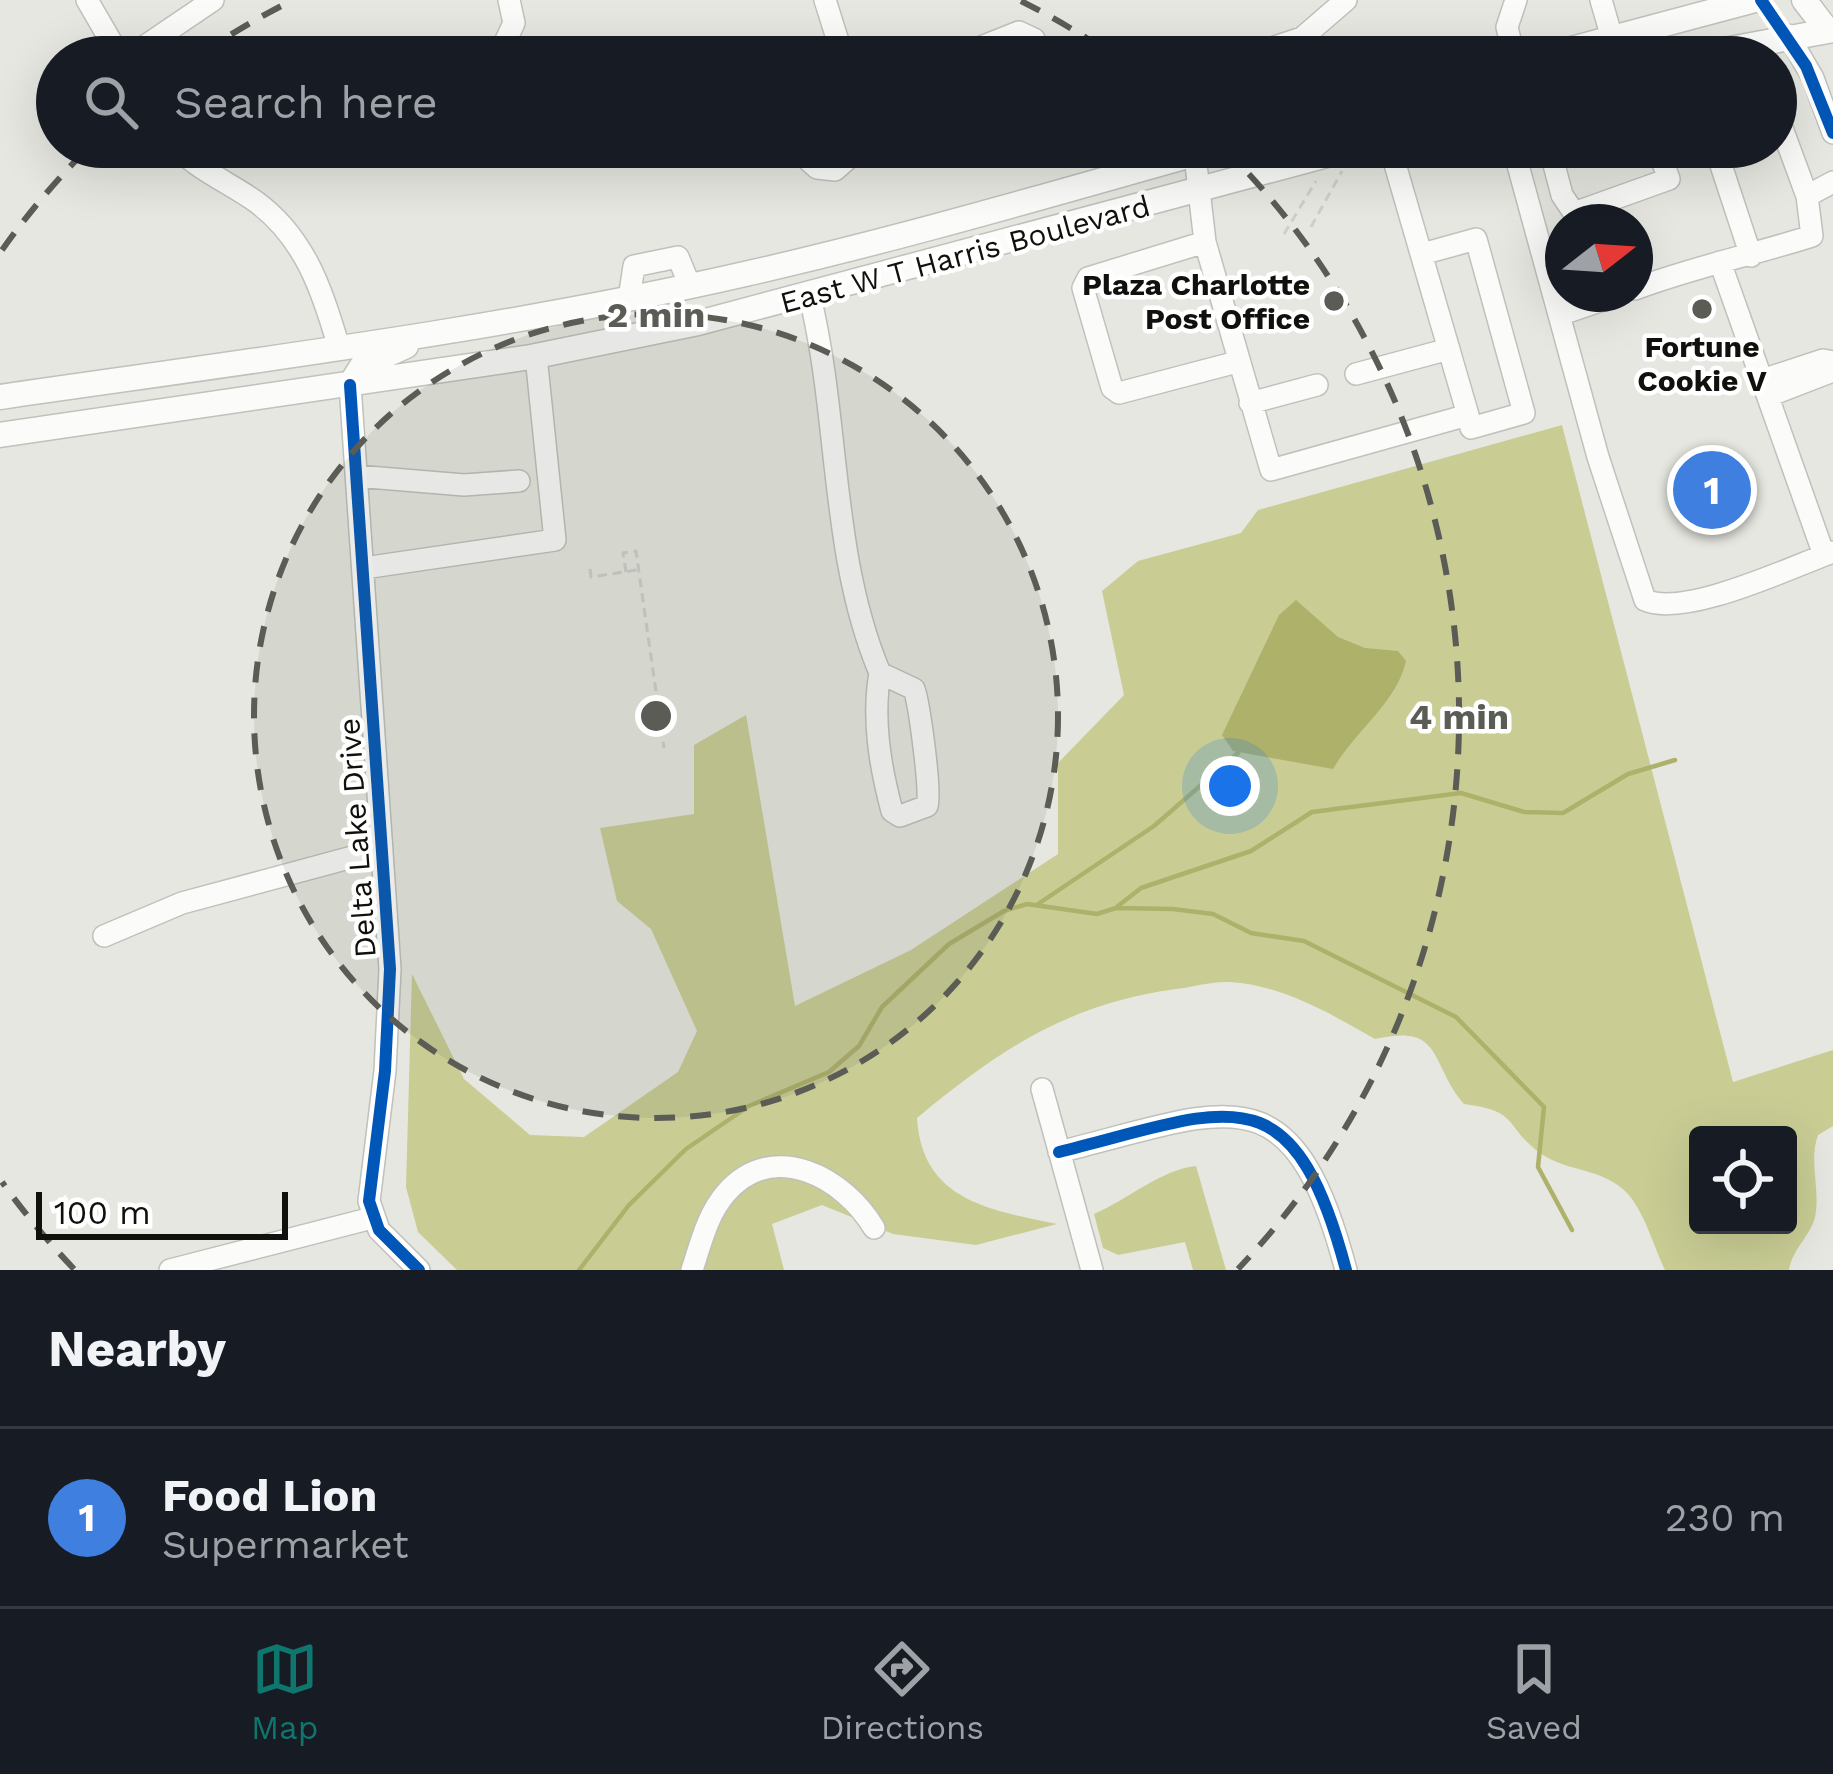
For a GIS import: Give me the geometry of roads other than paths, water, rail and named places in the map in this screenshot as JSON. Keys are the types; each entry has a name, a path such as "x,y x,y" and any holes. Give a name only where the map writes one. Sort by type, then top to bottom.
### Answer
{"main road":[{"path":"1617,36 1677,11 1758,0 1788,34"},
{"path":"1804,0 1831,35"},
{"path":"1779,36 1831,35"},
{"name":"East W T Harris Boulevard","path":"0,397 442,332 690,286 889,238 1117,168"},
{"name":"East W T Harris Boulevard","path":"0,435 536,356 810,297 1198,190 1300,168"},
{"path":"350,385 362,366 442,332"},
{"path":"262,397 324,363 339,348"}],"street":[{"path":"87,0 108,36"},
{"path":"160,36 213,0"},
{"path":"508,36 514,23 509,0"},
{"path":"825,0 835,36"},
{"path":"1304,36 1346,0"},
{"path":"1509,36 1507,26 1516,0"},
{"path":"1601,0 1611,36"},
{"path":"1797,50 1833,133"},
{"path":"207,168 255,201 294,239 319,286 339,348"},
{"path":"1201,168 1198,190 1205,242 1271,470 1468,415"},
{"path":"1396,168 1472,428 1524,413 1476,238 1422,254"},
{"path":"1519,168 1646,600 1658,606 1695,600 1828,553 1720,262"},
{"path":"1555,168 1562,195 1574,213 1669,179 1665,168"},
{"path":"1722,168 1751,256"},
{"path":"1653,283 1812,236 1807,196 1797,168"},
{"path":"1807,196 1833,182"},
{"path":"1529,207 1562,195"},
{"path":"1205,242 1088,278 1083,288 1112,388 1119,393 1237,362"},
{"path":"810,297 829,380 856,616 880,673 874,706 881,772 892,811 900,816 927,806 933,794 914,689 880,673"},
{"path":"1559,315 1568,312"},
{"path":"1356,374 1449,349"},
{"path":"364,568 545,543 557,537 536,356"},
{"path":"1765,388 1823,360 1833,362"},
{"path":"1765,388 1833,371"},
{"name":"Delta Lake Drive","path":"350,385 390,1014 369,1201 373,1218"},
{"path":"1250,403 1317,385"},
{"path":"356,476 464,485 519,481"},
{"path":"104,936 182,903 382,850"},
{"path":"1042,1089 1091,1270"},
{"path":"1059,1152 1202,1116 1258,1123 1284,1136 1312,1168 1346,1270"},
{"path":"692,1270 710,1217 728,1190 774,1166 813,1173 862,1207 874,1228"},
{"path":"170,1270 373,1218 419,1270"}],"waterway":[{"path":"1038,904 1154,826 1238,753"},
{"path":"1118,906 1141,888 1251,851 1312,812 1461,793 1524,812 1563,813 1628,774 1675,760"},
{"path":"579,1270 629,1205 686,1149 749,1106 829,1072 859,1046 882,1007 949,944 1004,911 1027,904 1097,914 1116,908 1213,914 1251,933 1304,941 1456,1017 1544,1107 1538,1167 1572,1230"}],"place":[{"name":"Plaza Charlotte Post Office","path":"1334,301"},
{"name":"Fortune Cookie V","path":"1702,309"},
{"name":"Food Lion","path":"1712,490"}]}
